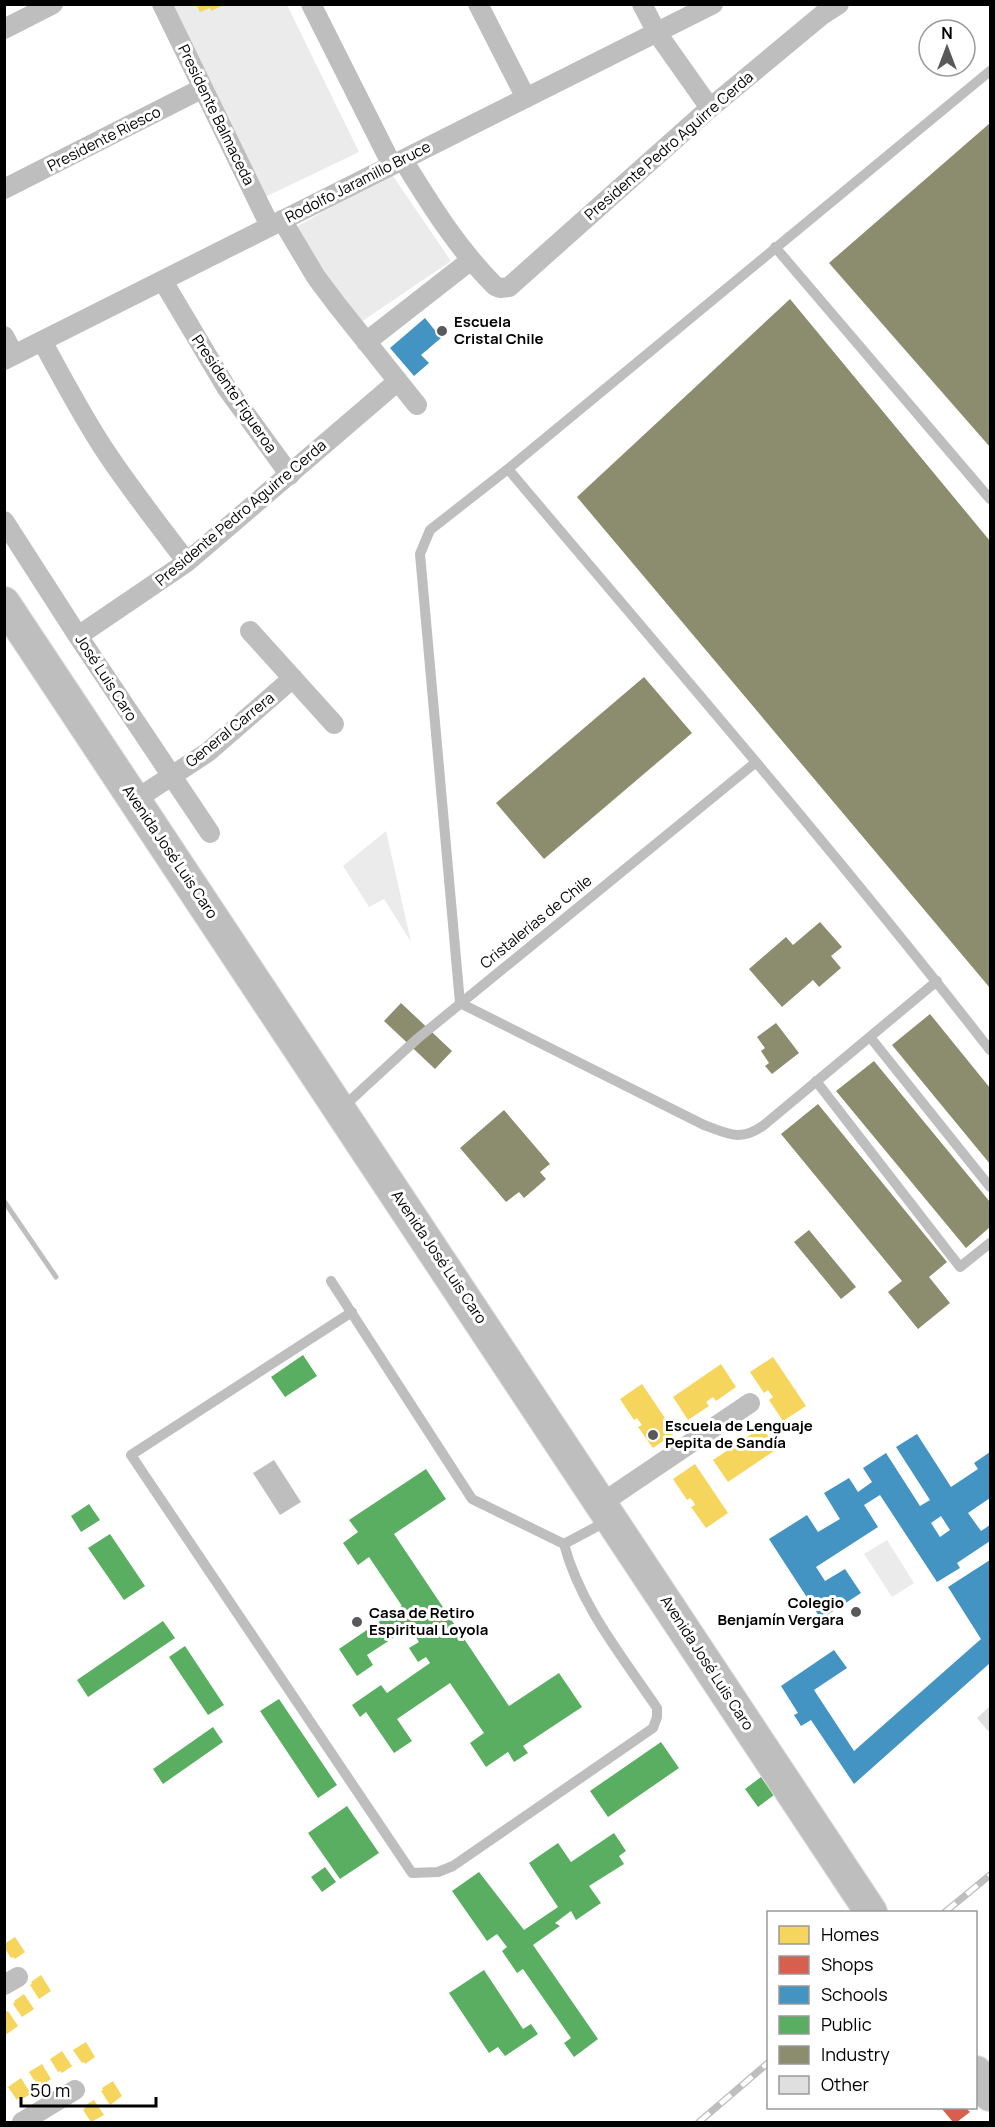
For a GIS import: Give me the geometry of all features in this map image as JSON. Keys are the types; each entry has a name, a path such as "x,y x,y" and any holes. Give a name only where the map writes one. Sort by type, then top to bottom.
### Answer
{"main road":[{"name":"Avenida José Luis Caro","path":"4,603 871,1911"},
{"path":"977,2075 990,2095"}],"street":[{"path":"7,23 53,4"},
{"name":"Presidente Balmaceda","path":"162,4 203,88 276,223 417,405"},
{"path":"311,4 398,162 471,260 366,342"},
{"path":"478,4 526,98"},
{"path":"642,4 657,33 710,108"},
{"name":"Rodolfo Jaramillo Bruce","path":"9,358 712,4"},
{"name":"Presidente Pedro Aguirre Cerda","path":"471,260 495,286 510,287 710,108 822,15 839,4"},
{"name":"Presidente Riesco","path":"4,189 203,88"},
{"name":"Presidente Figueroa","path":"163,280 226,387 290,475"},
{"path":"4,336 9,358"},
{"path":"42,341 75,403 102,447 188,562"},
{"name":"Presidente Pedro Aguirre Cerda","path":"78,636 188,562 398,381"},
{"name":"José Luis Caro","path":"4,521 210,833"},
{"path":"250,631 334,723"},
{"name":"General Carrera","path":"135,800 208,752 293,678"},
{"path":"607,1511 750,1403"},
{"path":"22,2122 75,2090"}],"lane":[{"path":"937,981 754,1132 732,1136 704,1125 460,1003 420,554 430,530 508,469 990,71"},
{"path":"776,247 990,499"},
{"path":"508,469 937,981 990,1050"},
{"name":"Cristalerías de Chile","path":"340,1110 460,1003 755,763"},
{"path":"870,1037 990,1187"},
{"path":"816,1082 960,1267 990,1243"},
{"path":"332,1281 471,1498 564,1544"},
{"path":"352,1312 131,1455 412,1873 438,1872 453,1866 653,1728 657,1718 657,1708 588,1606 570,1569 564,1544"},
{"path":"564,1544 607,1511"}],"shaded area":[{"path":"172,5 287,5 359,152 265,197"},
{"path":"391,173 451,261 358,324 293,229"},
{"path":"386,831 411,942 384,899 369,907 343,866"},
{"path":"274,1460 301,1502 280,1515 253,1473"},
{"path":"887,1540 914,1583 892,1597 864,1554"}],"building: Homes":[{"path":"196,4 226,4 211,11 210,8 200,12"},
{"path":"773,1357 806,1406 783,1421 769,1400 773,1397 768,1390 764,1393 750,1372"},
{"path":"721,1364 736,1387 716,1401 713,1397 706,1402 709,1406 688,1420 673,1397"},
{"path":"642,1384 675,1433 653,1448 638,1427 642,1425 637,1418 634,1420 620,1399"},
{"path":"762,1427 777,1449 728,1482 713,1460 734,1446 736,1449 744,1445 741,1441"},
{"path":"695,1464 728,1513 706,1528 691,1507 695,1505 693,1501 690,1498 687,1500 673,1479"},
{"path":"15,1937 25,1952 15,1959 11,1958 4,1944"},
{"path":"41,1975 51,1991 39,1999 30,1985"},
{"path":"24,1994 34,2009 22,2017 13,2004"},
{"path":"8,2011 18,2026 4,2036 4,2013"},
{"path":"86,2042 95,2057 85,2064 73,2050"},
{"path":"62,2051 72,2066 62,2073 58,2072 50,2059"},
{"path":"42,2064 51,2079 41,2086 37,2085 29,2072"},
{"path":"21,2078 31,2094 17,2100 8,2087"},
{"path":"113,2081 122,2096 110,2105 101,2091"},
{"path":"94,2100 104,2115 91,2122 83,2110 84,2106"}],"building: Shops":[{"path":"942,2109 967,2109 970,2112 957,2122 953,2122"}],"building: Schools":[{"path":"425,318 441,338 421,355 429,363 414,376 390,348"},
{"path":"917,1434 951,1487 978,1469 974,1463 990,1452 990,1498 968,1513 981,1531 990,1525 990,1541 957,1563 960,1568 937,1582 880,1495 864,1505 878,1527 816,1567 825,1581 845,1569 861,1593 821,1619 769,1539 807,1515 818,1532 840,1519 824,1493 849,1478 858,1492 872,1482 863,1468 886,1453 920,1506 930,1500 896,1447","holes":["941,1516 950,1530 940,1537 931,1523"]},
{"path":"990,1560 990,1663 854,1784 811,1720 801,1726 794,1715 798,1713 781,1686 834,1650 847,1668 814,1690 854,1751 981,1639 948,1587"}],"building: Public":[{"path":"303,1355 317,1376 285,1397 271,1377"},
{"path":"426,1469 446,1499 394,1534 509,1706 559,1673 582,1707 523,1746 528,1753 514,1762 508,1752 486,1767 470,1743 484,1733 450,1683 397,1719 412,1741 394,1753 366,1712 360,1717 352,1705 381,1685 387,1693 430,1663 426,1657 418,1662 409,1648 419,1642 410,1627 367,1655 373,1665 357,1676 339,1649 402,1606 369,1557 358,1565 343,1543 358,1532 349,1520"},
{"path":"89,1504 100,1520 81,1532 71,1516"},
{"path":"110,1534 145,1586 124,1600 88,1548"},
{"path":"163,1621 175,1638 88,1697 77,1680"},
{"path":"185,1646 224,1705 208,1715 169,1657"},
{"path":"279,1699 337,1785 318,1798 260,1711"},
{"path":"213,1727 223,1742 163,1784 153,1769"},
{"path":"661,1742 679,1768 608,1817 590,1791"},
{"path":"761,1777 774,1795 758,1807 745,1789"},
{"path":"347,1806 379,1853 340,1879 308,1833"},
{"path":"614,1833 626,1851 619,1856 624,1864 589,1886 601,1903 576,1920 571,1911 555,1923 560,1926 533,1945 598,2039 574,2057 564,2043 571,2038 523,1969 517,1973 502,1951 507,1947 497,1934 487,1941 452,1891 479,1872 524,1930 558,1907 529,1863 558,1843 571,1862"},
{"path":"325,1867 336,1882 322,1892 311,1877"},
{"path":"484,1970 523,2029 531,2024 538,2034 505,2056 498,2047 489,2053 449,1993"}],"building: Industry":[{"path":"990,123 990,447 829,263"},
{"path":"790,299 990,541 990,988 577,497"},
{"path":"644,677 692,733 544,859 496,803"},
{"path":"820,922 842,947 831,956 841,968 819,987 813,980 782,1007 749,969 786,937 793,945"},
{"path":"401,1003 452,1051 435,1069 384,1021"},
{"path":"930,1014 990,1088 990,1164 892,1045"},
{"path":"776,1023 799,1053 772,1074 765,1066 769,1063 761,1051 765,1048 757,1037"},
{"path":"874,1061 990,1202 990,1227 966,1248 836,1091"},
{"path":"818,1104 947,1262 929,1277 950,1303 918,1329 888,1292 902,1281 781,1134"},
{"path":"504,1110 550,1164 540,1172 546,1179 524,1198 519,1192 506,1202 460,1148"},
{"path":"809,1230 856,1287 841,1299 794,1242"}],"building: Other":[{"path":"990,1706 990,1730 989,1732 977,1718"}],"waterway":[{"path":"4,1201 56,1277"}],"railway":[{"path":"946,1911 990,1875"},
{"path":"699,2122 767,2064"}],"place":[{"name":"Escuela Cristal Chile","path":"442,331"},
{"name":"Escuela de Lenguaje Pepita de Sandía","path":"653,1435"},
{"name":"Colegio Benjamín Vergara","path":"856,1612"},
{"name":"Casa de Retiro Espiritual Loyola","path":"357,1622"}]}
